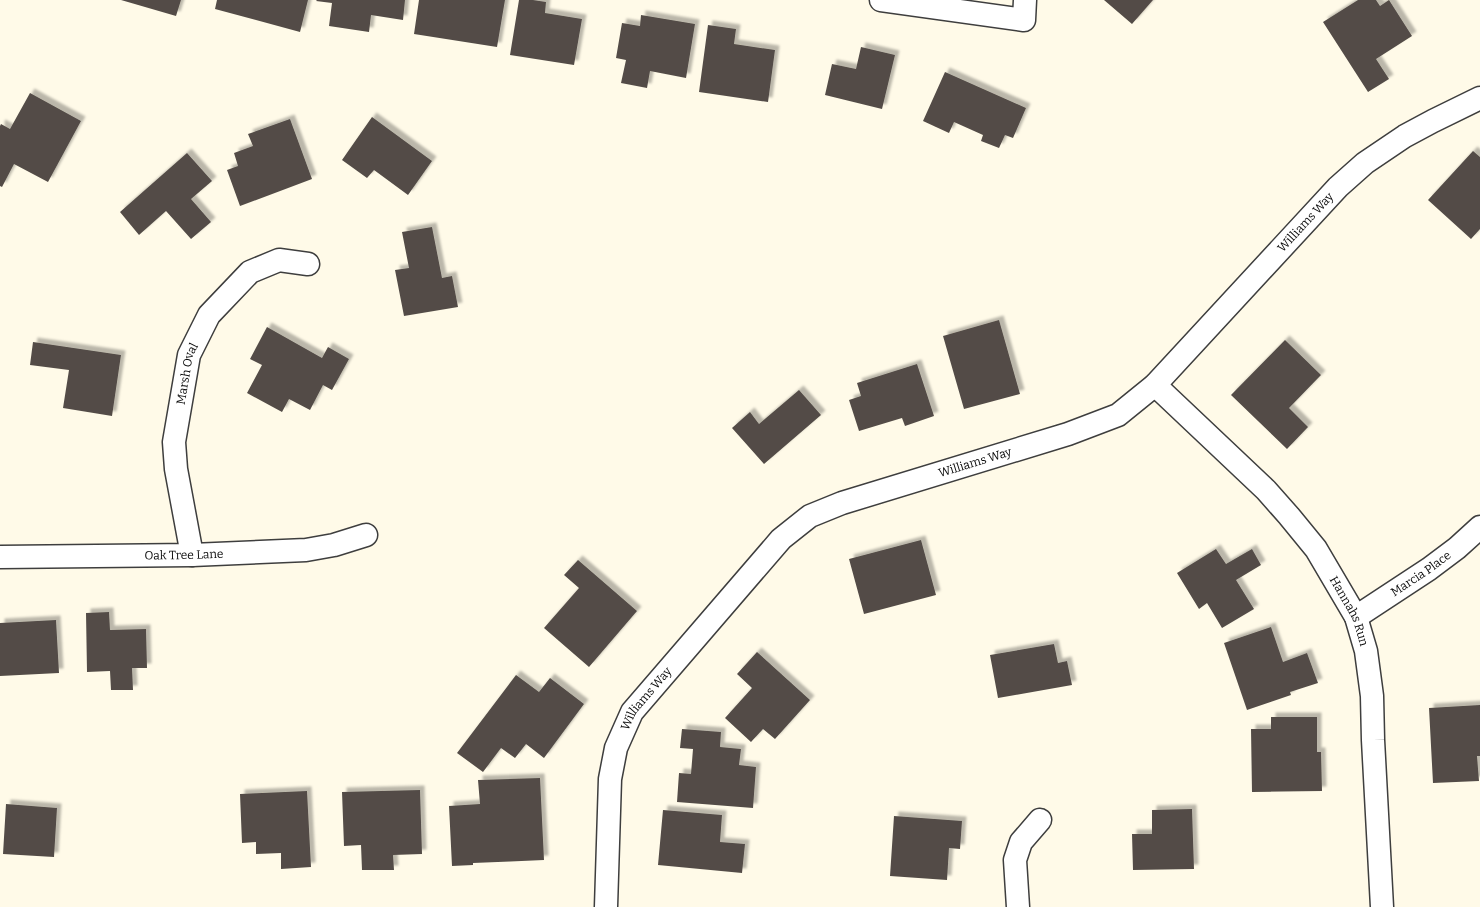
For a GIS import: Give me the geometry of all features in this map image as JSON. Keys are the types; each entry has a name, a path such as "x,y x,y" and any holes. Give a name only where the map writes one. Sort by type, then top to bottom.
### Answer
{"street":[{"path":"881,0 1024,10"},
{"name":"Williams Way","path":"606,907 610,779 616,748 632,712 781,539 810,516 842,503 1068,434 1118,415 1156,385 1338,187 1365,162 1405,136 1480,98"},
{"name":"Marsh Oval","path":"192,555 176,469 174,442 189,356 209,315 250,272 279,260 308,264"},
{"name":"Hannahs Run","path":"1156,385 1266,490 1290,516 1316,549 1356,617 1366,651 1372,696 1382,907"},
{"name":"Marcia Place","path":"1356,617 1429,569 1457,548 1480,527"},
{"name":"Oak Tree Lane","path":"0,557 192,555 306,550 334,545 366,535"},
{"path":"1018,907 1015,860 1021,842 1040,820"}],"building":[{"path":"121,0 181,0 176,16"},
{"path":"217,0 308,0 300,32 215,9"},
{"path":"317,0 405,0 403,20 371,15 369,32 329,26 332,3"},
{"path":"419,0 505,0 497,47 414,34"},
{"path":"519,0 546,2 545,13 582,19 574,65 510,55"},
{"path":"1104,0 1153,0 1132,24"},
{"path":"1358,0 1376,0 1380,6 1389,0 1412,36 1376,59 1389,79 1368,92 1323,22"},
{"path":"641,15 695,24 686,78 650,71 647,88 621,83 626,60 616,58 622,23 640,26"},
{"path":"708,25 736,29 734,44 775,50 768,102 699,92"},
{"path":"861,47 895,55 882,109 825,95 832,64 856,69"},
{"path":"945,72 1026,108 1013,138 1005,135 999,148 981,141 983,135 954,122 949,133 923,121"},
{"path":"30,93 81,121 48,182 14,164 2,187 0,186 0,126 1,124 10,129"},
{"path":"372,117 432,161 408,195 374,170 367,178 342,160"},
{"path":"290,119 312,179 240,206 227,170 238,166 234,153 253,146 248,134"},
{"path":"1473,151 1480,157 1480,229 1471,239 1428,200"},
{"path":"187,153 212,181 191,199 211,222 191,239 166,211 139,235 120,212"},
{"path":"432,227 442,278 452,276 458,307 404,316 395,270 409,268 402,232"},
{"path":"999,320 1020,394 964,409 943,336"},
{"path":"267,327 322,358 328,347 349,359 332,390 323,385 310,410 289,399 282,412 247,393 262,365 250,359"},
{"path":"1285,340 1321,375 1289,408 1308,427 1287,449 1231,395"},
{"path":"33,342 121,355 112,416 63,408 69,370 30,365"},
{"path":"917,364 934,416 905,426 902,418 859,431 849,400 861,396 857,383"},
{"path":"799,390 821,415 764,464 732,428 750,412 759,424"},
{"path":"921,540 936,595 864,614 849,559"},
{"path":"1216,549 1226,564 1252,549 1261,565 1236,580 1254,609 1222,628 1207,603 1199,609 1177,573"},
{"path":"578,560 637,611 589,667 544,628 579,588 564,575"},
{"path":"109,612 110,630 146,629 147,668 132,668 133,690 111,690 110,671 87,672 86,613"},
{"path":"56,620 59,673 0,676 0,623"},
{"path":"1271,627 1283,662 1307,653 1318,683 1290,692 1291,695 1247,710 1224,643"},
{"path":"1054,644 1058,663 1067,661 1072,685 998,698 990,655"},
{"path":"757,652 810,700 775,739 763,729 751,742 725,718 752,688 737,674"},
{"path":"516,675 539,692 550,678 584,704 544,758 526,744 515,758 501,748 483,772 457,753"},
{"path":"1480,705 1480,756 1477,756 1479,781 1433,783 1429,708"},
{"path":"1271,717 1317,717 1317,752 1321,752 1322,791 1252,792 1251,729 1271,729"},
{"path":"682,729 721,732 720,747 741,749 739,765 756,767 753,808 677,802 679,773 691,774 693,749 680,748"},
{"path":"540,778 544,860 473,863 473,865 452,866 449,806 480,804 478,780"},
{"path":"420,790 422,854 393,855 394,870 362,870 361,845 344,846 342,792"},
{"path":"307,791 311,867 281,869 281,853 256,854 256,842 242,843 240,794"},
{"path":"6,804 57,808 54,857 3,854"},
{"path":"1192,809 1194,869 1133,870 1132,834 1152,834 1152,810"},
{"path":"663,810 722,815 720,842 745,844 742,873 658,865"},
{"path":"894,816 962,821 960,849 949,848 947,880 890,876"}]}
